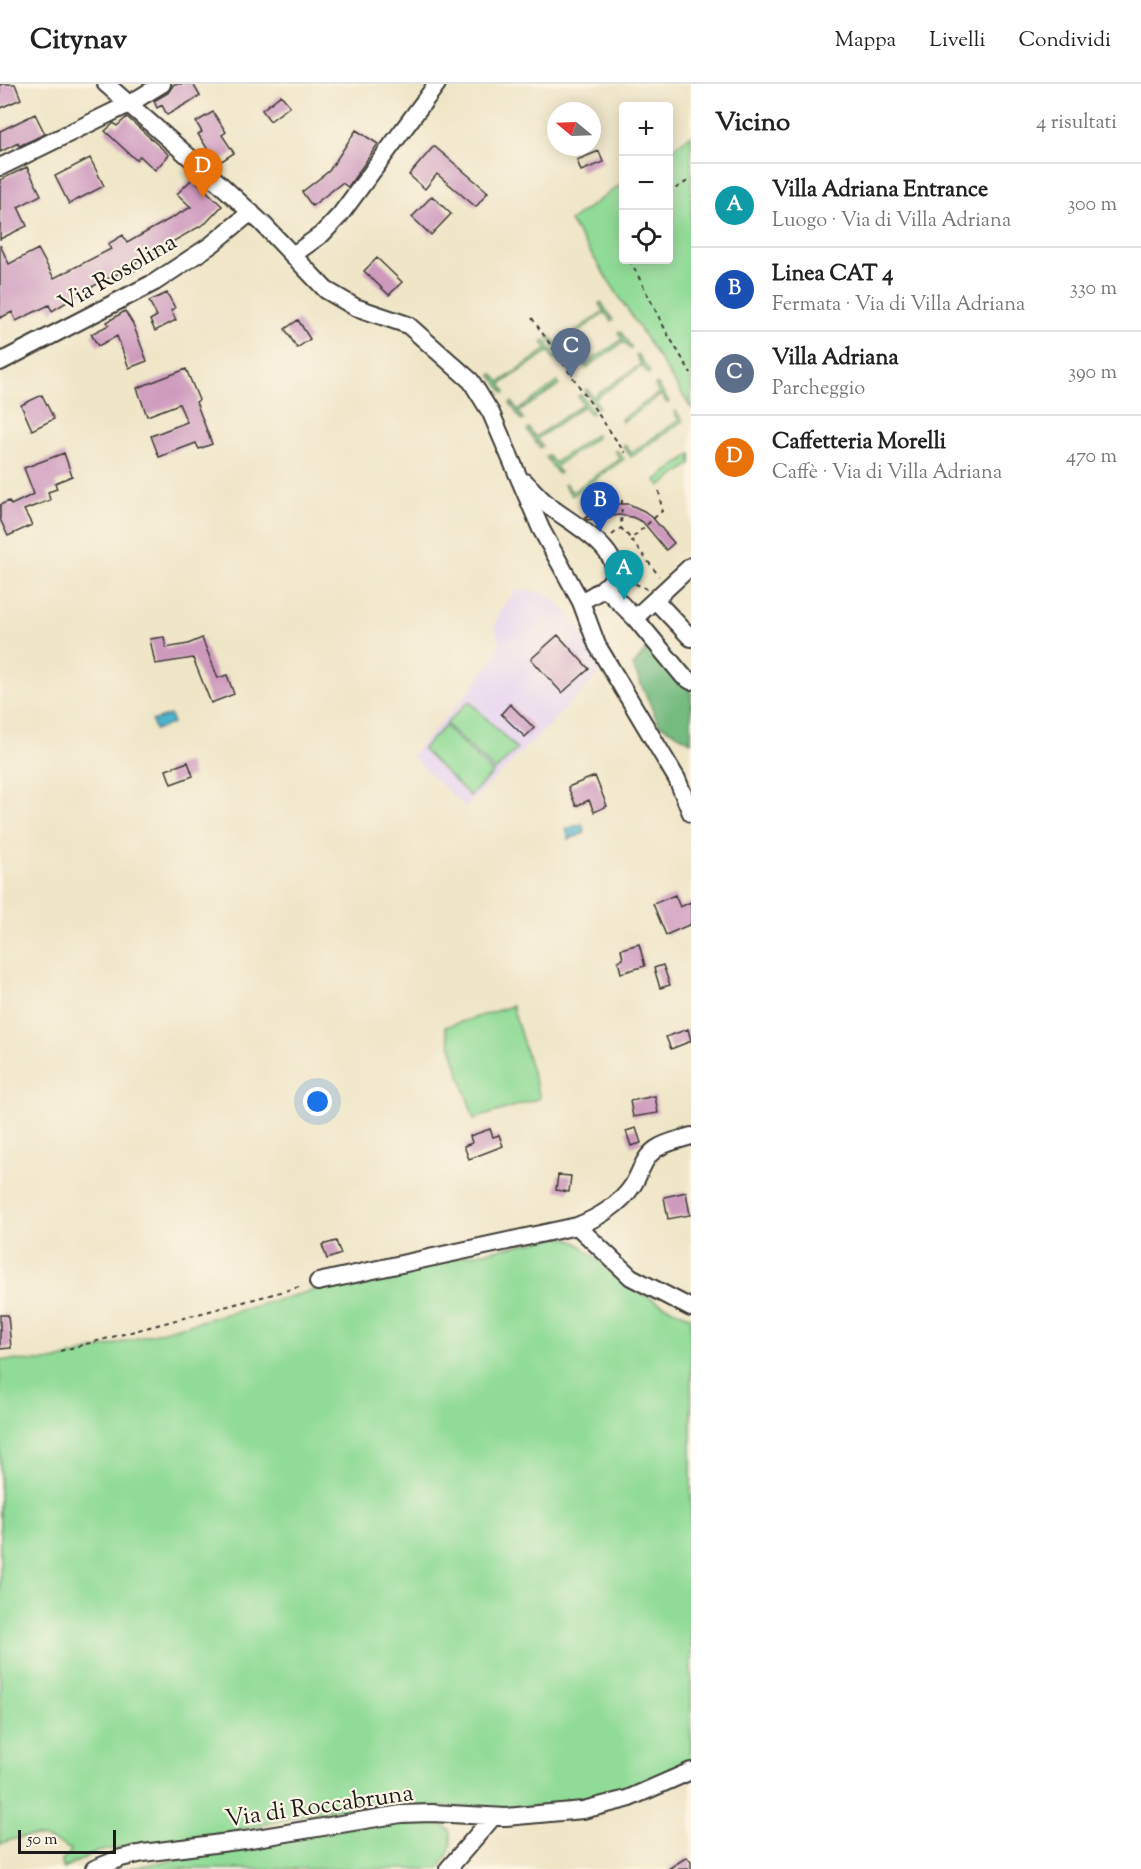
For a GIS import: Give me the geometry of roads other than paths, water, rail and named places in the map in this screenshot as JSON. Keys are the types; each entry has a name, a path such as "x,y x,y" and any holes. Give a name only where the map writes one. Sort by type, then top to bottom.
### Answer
{"street":[{"path":"106,84 251,212 321,286 355,307 408,325 459,369 476,387 488,406 548,542 581,602 597,645 677,779 691,813"},
{"path":"0,167 129,104 162,84"},
{"path":"293,255 322,234 340,215 437,84"},
{"name":"Via Rosolina","path":"0,362 155,282 205,249 251,212"},
{"path":"521,478 549,506 586,531 603,547 613,564 614,573 610,582 581,602"},
{"path":"548,542 568,520"},
{"path":"635,618 654,596 691,566"},
{"path":"604,587 635,618 683,676 691,681"},
{"path":"654,596 691,638"},
{"path":"318,1282 577,1226 608,1209 627,1193 636,1180 644,1161 653,1151 670,1142 691,1136"},
{"path":"577,1226 635,1280 691,1308"},
{"name":"Via di Roccabruna","path":"94,1869 121,1858 143,1853 245,1840 386,1816 432,1813 493,1817 555,1814 592,1809 644,1793 691,1771"},
{"path":"448,1869 493,1817"}],"water":[{"path":"170,715 173,723 155,730 152,721"},
{"path":"582,824 585,833 569,839 566,829"}],"place":[{"name":"Caffetteria Morelli","path":"203,198"},
{"name":"Villa Adriana","path":"571,378"},
{"name":"Linea CAT 4","path":"600,532"},
{"name":"Villa Adriana Entrance","path":"624,600"}]}
